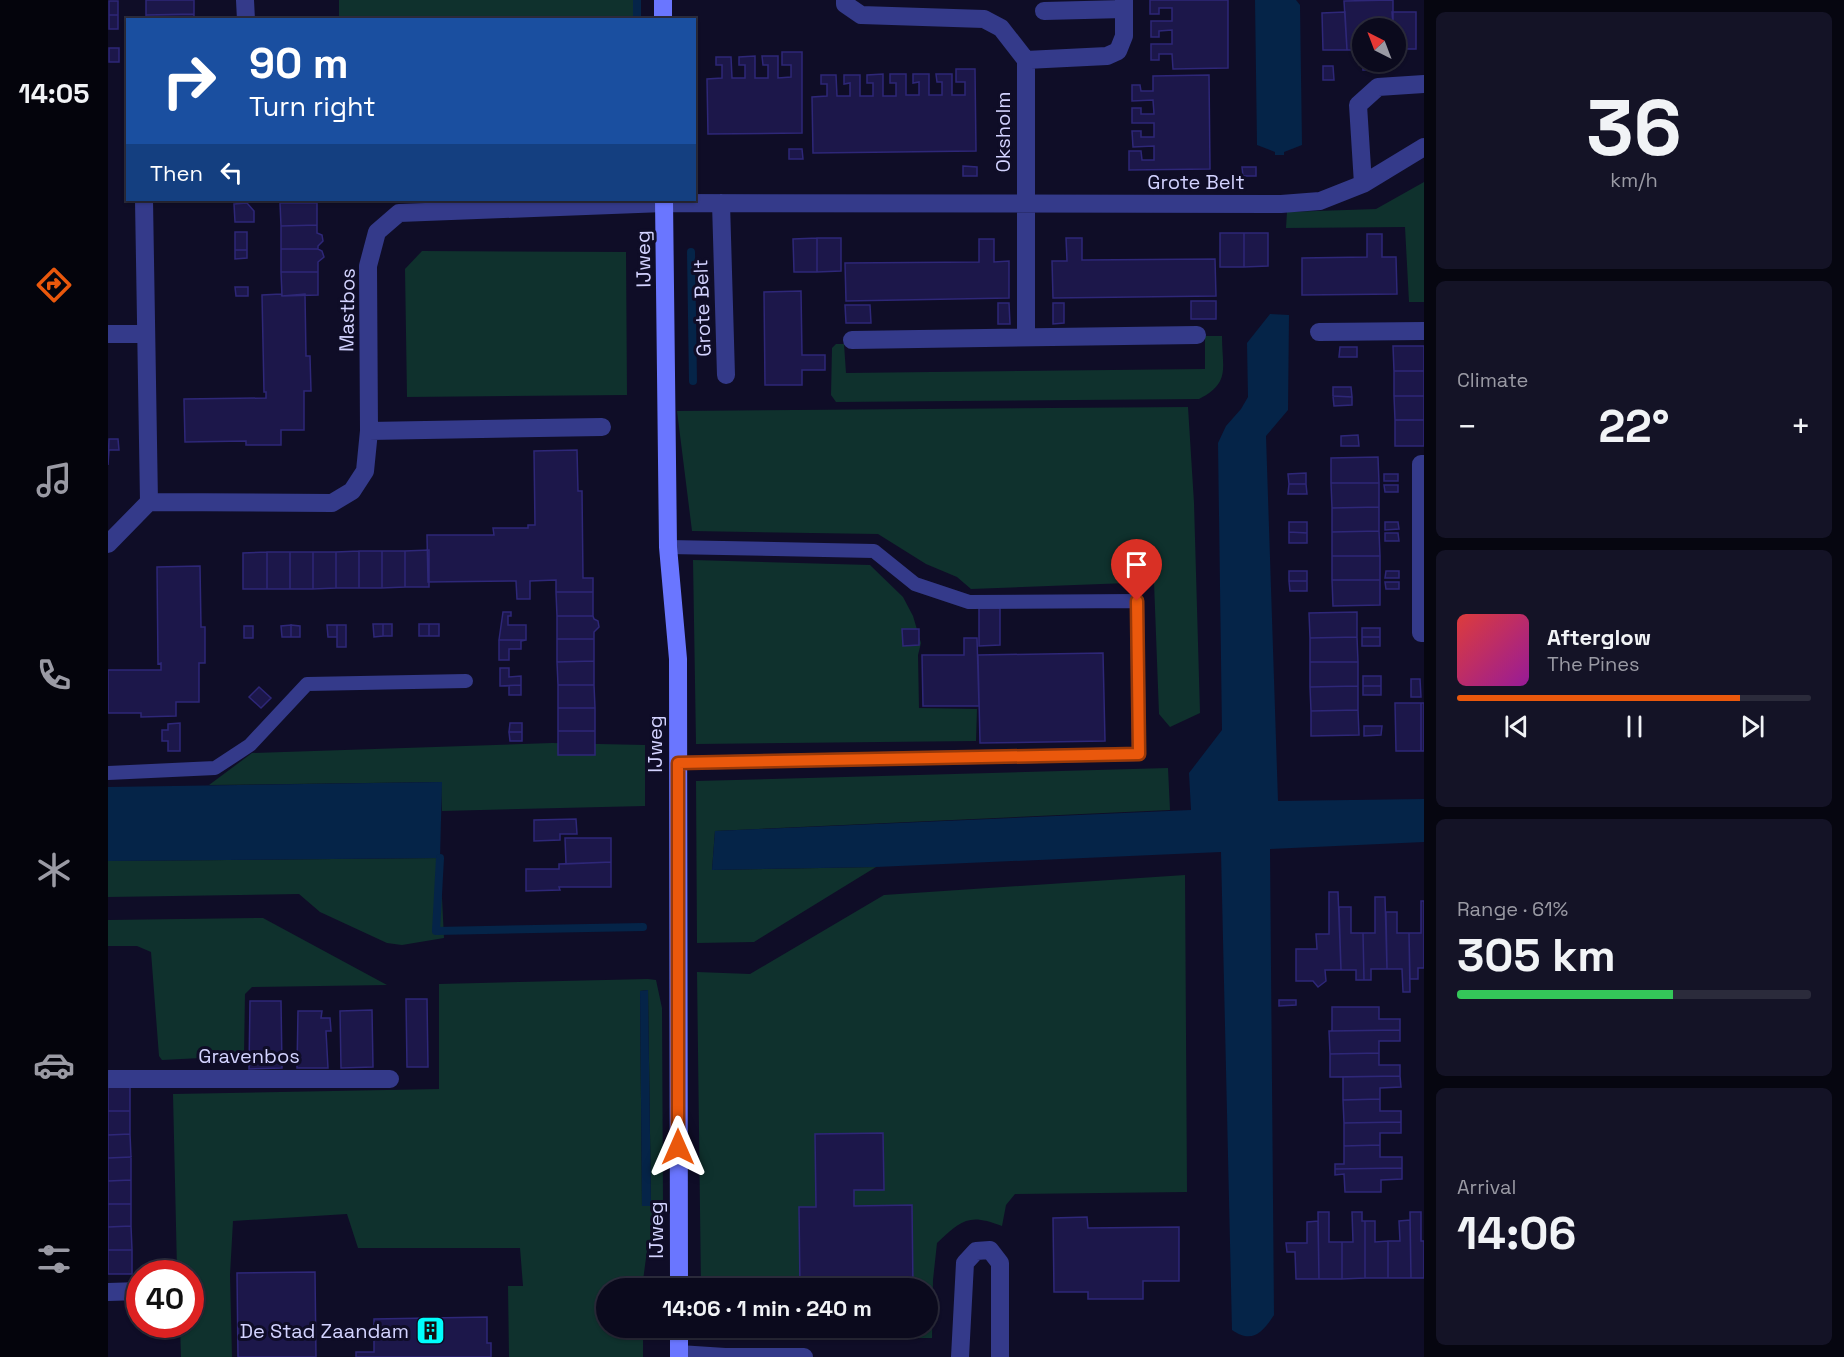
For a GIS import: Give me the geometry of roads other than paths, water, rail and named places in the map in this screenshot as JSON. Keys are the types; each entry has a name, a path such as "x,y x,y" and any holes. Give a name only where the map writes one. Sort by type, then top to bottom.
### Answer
{"street":[{"path":"246,0 246,18"},
{"path":"663,0 663,18"},
{"path":"845,0 845,4 861,15 984,19 1001,28 1026,60 1107,56 1118,51 1124,36 1124,4 1044,10"},
{"name":"Oksholm","path":"1025,205 1026,60"},
{"path":"1363,184 1358,105 1378,87 1424,84"},
{"name":"Grote Belt","path":"664,201 1025,205 1281,204 1320,201 1363,184 1424,147"},
{"path":"108,544 149,502 144,201"},
{"name":"Mastbos","path":"149,502 332,503 352,491 365,471 369,431 368,266 377,232 399,213 664,201"},
{"name":"IJweg","path":"664,201 668,547 678,659 679,1278"},
{"name":"Grote Belt","path":"721,203 726,375"},
{"path":"1025,205 1026,337"},
{"path":"1319,332 1424,331"},
{"path":"108,334 145,334"},
{"path":"852,340 1197,335"},
{"path":"369,431 602,427"},
{"path":"1424,465 1421,465 1421,633 1424,633"},
{"name":"Gravenbos","path":"108,1079 390,1079"},
{"path":"960,1357 965,1263 976,1251 990,1250 1000,1263 999,1357"},
{"path":"108,1292 126,1291"},
{"path":"679,1338 679,1356 804,1357"}],"lane":[{"path":"668,547 874,551 915,584 969,602 1137,601 1139,754 678,763"},
{"path":"108,772 215,768 250,745 307,684 466,681"}],"water":[{"path":"1255,0 1296,0 1300,5 1302,145 1284,152 1284,155 1275,155 1275,152 1257,145"},
{"path":"1270,314 1289,315 1288,410 1266,436 1278,801 1424,799 1424,842 1270,849 1274,1315 1261,1331 1245,1336 1232,1330 1221,852 876,867 712,870 715,831 1191,810 1189,773 1222,730 1218,443 1226,426 1248,397 1247,343"},
{"path":"442,782 440,858 108,861 108,787"},
{"path":"648,990 651,1206 642,1206 640,991"}],"waterway":[{"path":"637,0 637,18"},
{"path":"691,252 693,381"},
{"path":"440,858 436,931 643,927"}],"place":[{"name":"De Stad Zaandam","path":"430,1331"}]}
